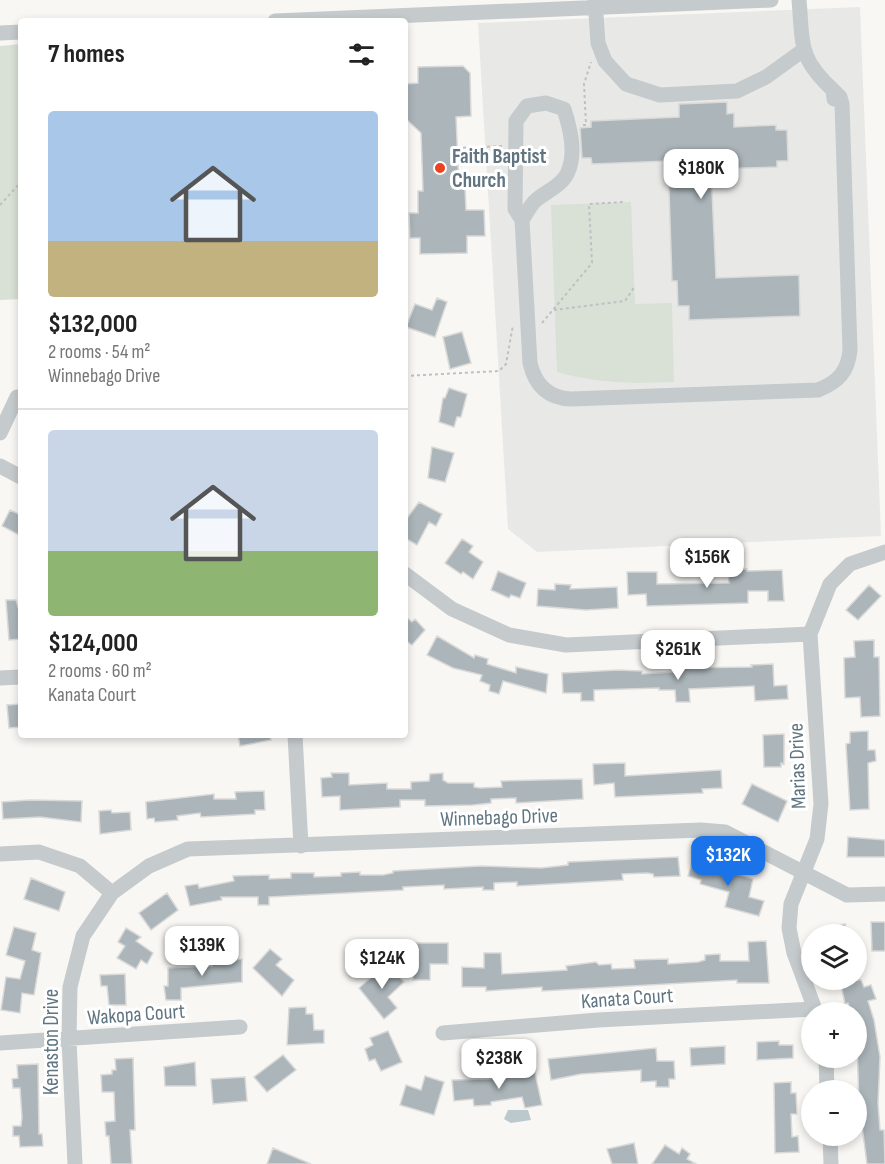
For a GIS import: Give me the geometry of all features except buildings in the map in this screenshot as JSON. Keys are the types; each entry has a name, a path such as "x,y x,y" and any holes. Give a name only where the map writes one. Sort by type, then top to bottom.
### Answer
{"street":[{"path":"328,18 595,3 771,0"},
{"path":"799,0 806,57 818,77 833,90 843,318 850,324"},
{"path":"595,3 598,43 605,61 626,84 660,95 737,91 806,57"},
{"path":"0,33 18,32"},
{"path":"522,220 534,201 553,189 567,174 571,155 570,130 564,109 546,103 527,106 516,122 516,209 522,220 527,324 533,377 554,396 571,399 818,390 839,379 849,359 850,324 856,318 848,100 844,91 806,57"},
{"path":"0,433 17,396"},
{"path":"0,466 18,475"},
{"name":"Marias Drive","path":"812,1002 794,953 789,928 791,904 817,839 821,804 810,634 830,584 850,564 885,552"},
{"path":"408,576 452,609 509,635 566,645 810,634"},
{"path":"0,678 18,677"},
{"path":"295,738 301,846"},
{"name":"Winnebago Drive","path":"112,893 149,866 188,849 701,830 725,832 847,895 885,894"},
{"path":"0,854 39,852 80,866 112,893"},
{"name":"Kenaston Drive","path":"75,1164 69,1040 70,987 83,936 112,893"},
{"name":"Kanata Court","path":"443,1034 598,1020 801,1012"},
{"name":"Wakopa Court","path":"0,1043 240,1027"},
{"path":"830,1146 831,1164"}],"path":[{"path":"580,125 586,125 584,84 598,43"},
{"path":"0,205 18,185"},
{"path":"408,376 499,371 506,364 511,327 542,323 592,264 589,204 624,202"},
{"path":"554,310 625,301 635,286"}],"shaded area":[{"path":"860,7 881,536 537,552 508,529 478,23"},
{"path":"18,44 18,299 0,300 0,46"},
{"path":"631,202 635,304 672,303 674,382 615,382 557,372 551,205"},
{"path":"508,1110 528,1110 531,1120 511,1123 504,1119"}],"place":[{"name":"Faith Baptist Church","path":"440,168"}]}
